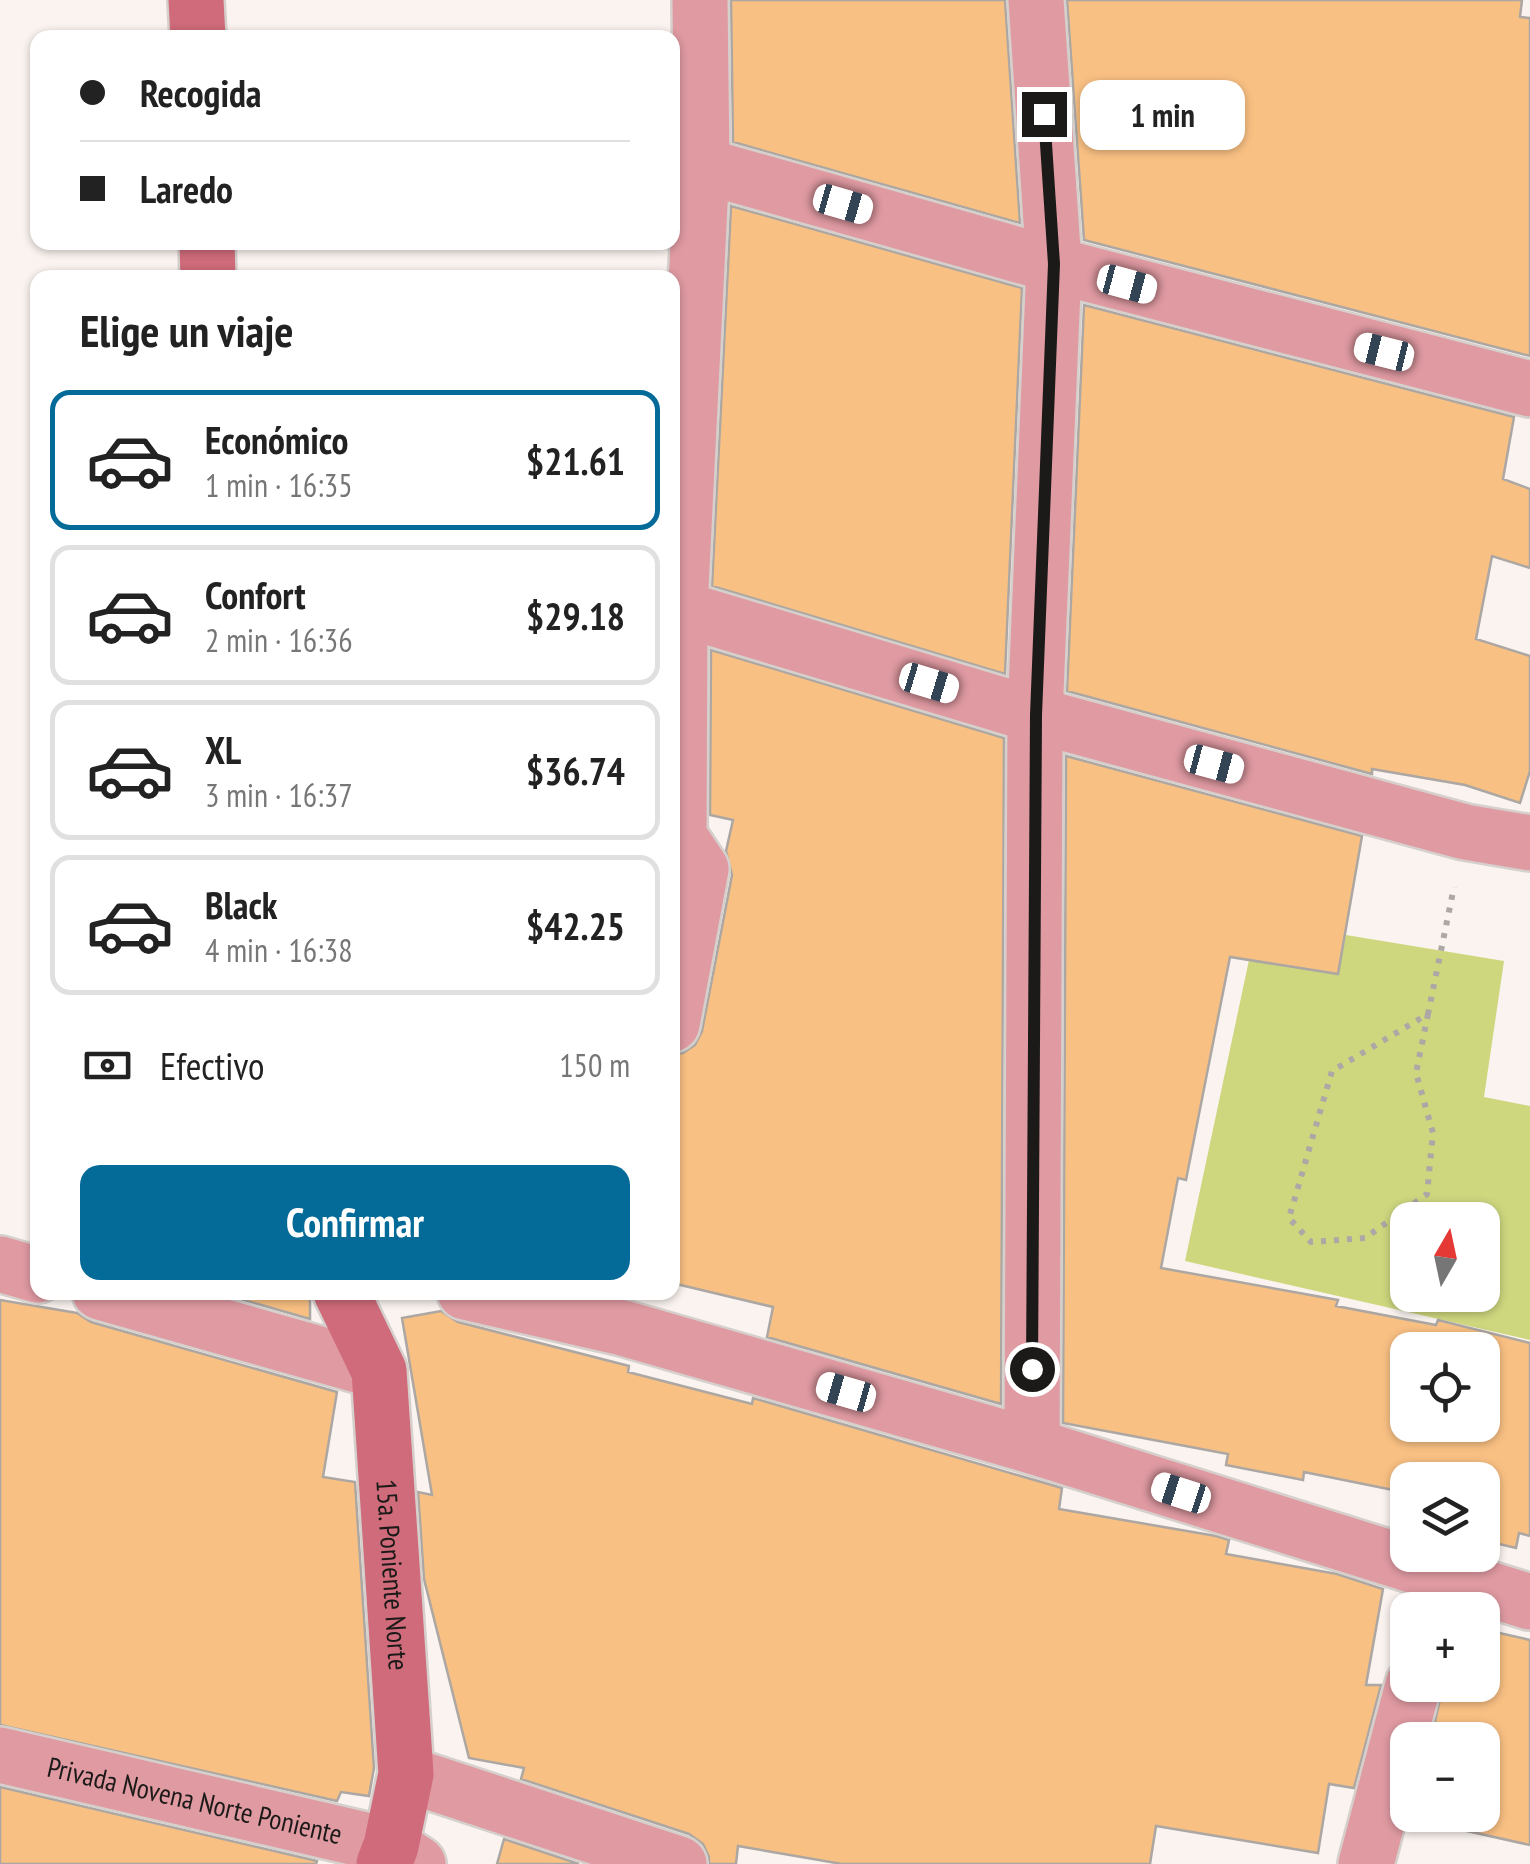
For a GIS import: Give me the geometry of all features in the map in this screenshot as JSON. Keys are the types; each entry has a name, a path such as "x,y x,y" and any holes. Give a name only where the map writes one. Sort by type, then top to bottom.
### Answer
{"street":[{"path":"680,444 687,160 700,0"},
{"path":"1032,1446 1036,715 1054,264 1036,0"},
{"path":"687,160 1054,264 1530,389"},
{"path":"680,608 1036,715 1465,832 1530,842"},
{"path":"680,838 700,869 680,980"},
{"path":"0,1264 30,1273"},
{"path":"128,1300 379,1371"},
{"name":"15a. Poniente Norte","path":"344,1300 379,1371 406,1774 397,1858"},
{"path":"537,1300 626,1310 1032,1446 1438,1592"},
{"path":"1500,1599 1530,1602"},
{"path":"1366,1864 1409,1702"},
{"name":"Privada Novena Norte Poniente","path":"0,1755 397,1858"},
{"path":"406,1774 679,1864"}],"path":[{"path":"1428,1014 1332,1071 1289,1218 1311,1242 1366,1238 1427,1194 1433,1133 1416,1074 1465,832"}],"green space":[{"path":"1346,935 1504,961 1484,1097 1530,1106 1530,1340 1408,1312 1500,1312 1500,1202 1390,1202 1390,1308 1185,1261 1249,960 1338,974"}],"building":[{"path":"731,0 1005,0 1020,223 733,142"},
{"path":"1067,0 1522,0 1520,17 1530,18 1530,356 1084,240"},
{"path":"731,206 1022,288 1005,674 712,586"},
{"path":"1084,305 1514,417 1503,479 1530,489 1530,568 1492,556 1476,639 1530,656 1530,771 1520,803 1465,785 1372,769 1372,774 1067,691"},
{"path":"711,650 1004,738 1001,1404 767,1337 773,1307 680,1285 680,1053 695,1045 702,1031 732,875 726,851 733,820 710,815"},
{"path":"1066,756 1362,836 1338,974 1230,957 1186,1180 1178,1178 1161,1268 1338,1300 1336,1306 1436,1325 1438,1320 1486,1332 1390,1332 1390,1442 1500,1442 1500,1336 1530,1343 1530,1536 1519,1533 1516,1548 1500,1544 1500,1462 1390,1462 1390,1489 1304,1472 1303,1480 1226,1465 1228,1454 1063,1423"},
{"path":"0,1300 77,1313 91,1322 337,1392 323,1477 355,1482 374,1768 369,1796 341,1792 337,1801 0,1725"},
{"path":"244,1300 310,1300 310,1319"},
{"path":"441,1311 458,1322 629,1366 628,1372 752,1404 753,1398 1062,1488 1059,1509 1216,1536 1229,1540 1226,1554 1337,1574 1383,1589 1366,1685 1381,1685 1354,1788 1329,1784 1318,1853 1156,1826 1150,1864 842,1864 738,1846 736,1864 709,1864 703,1844 689,1834 521,1779 524,1768 469,1758 424,1579 418,1492 432,1495 402,1318"},
{"path":"1500,1633 1530,1640 1530,1845 1472,1832 1500,1832 1500,1722 1435,1722 1439,1702 1500,1702"},
{"path":"0,1787 317,1861 0,1864"},
{"path":"504,1839 579,1864 497,1864"}],"route":[{"path":"1032,1369 1036,715 1054,264 1044,114"}]}
